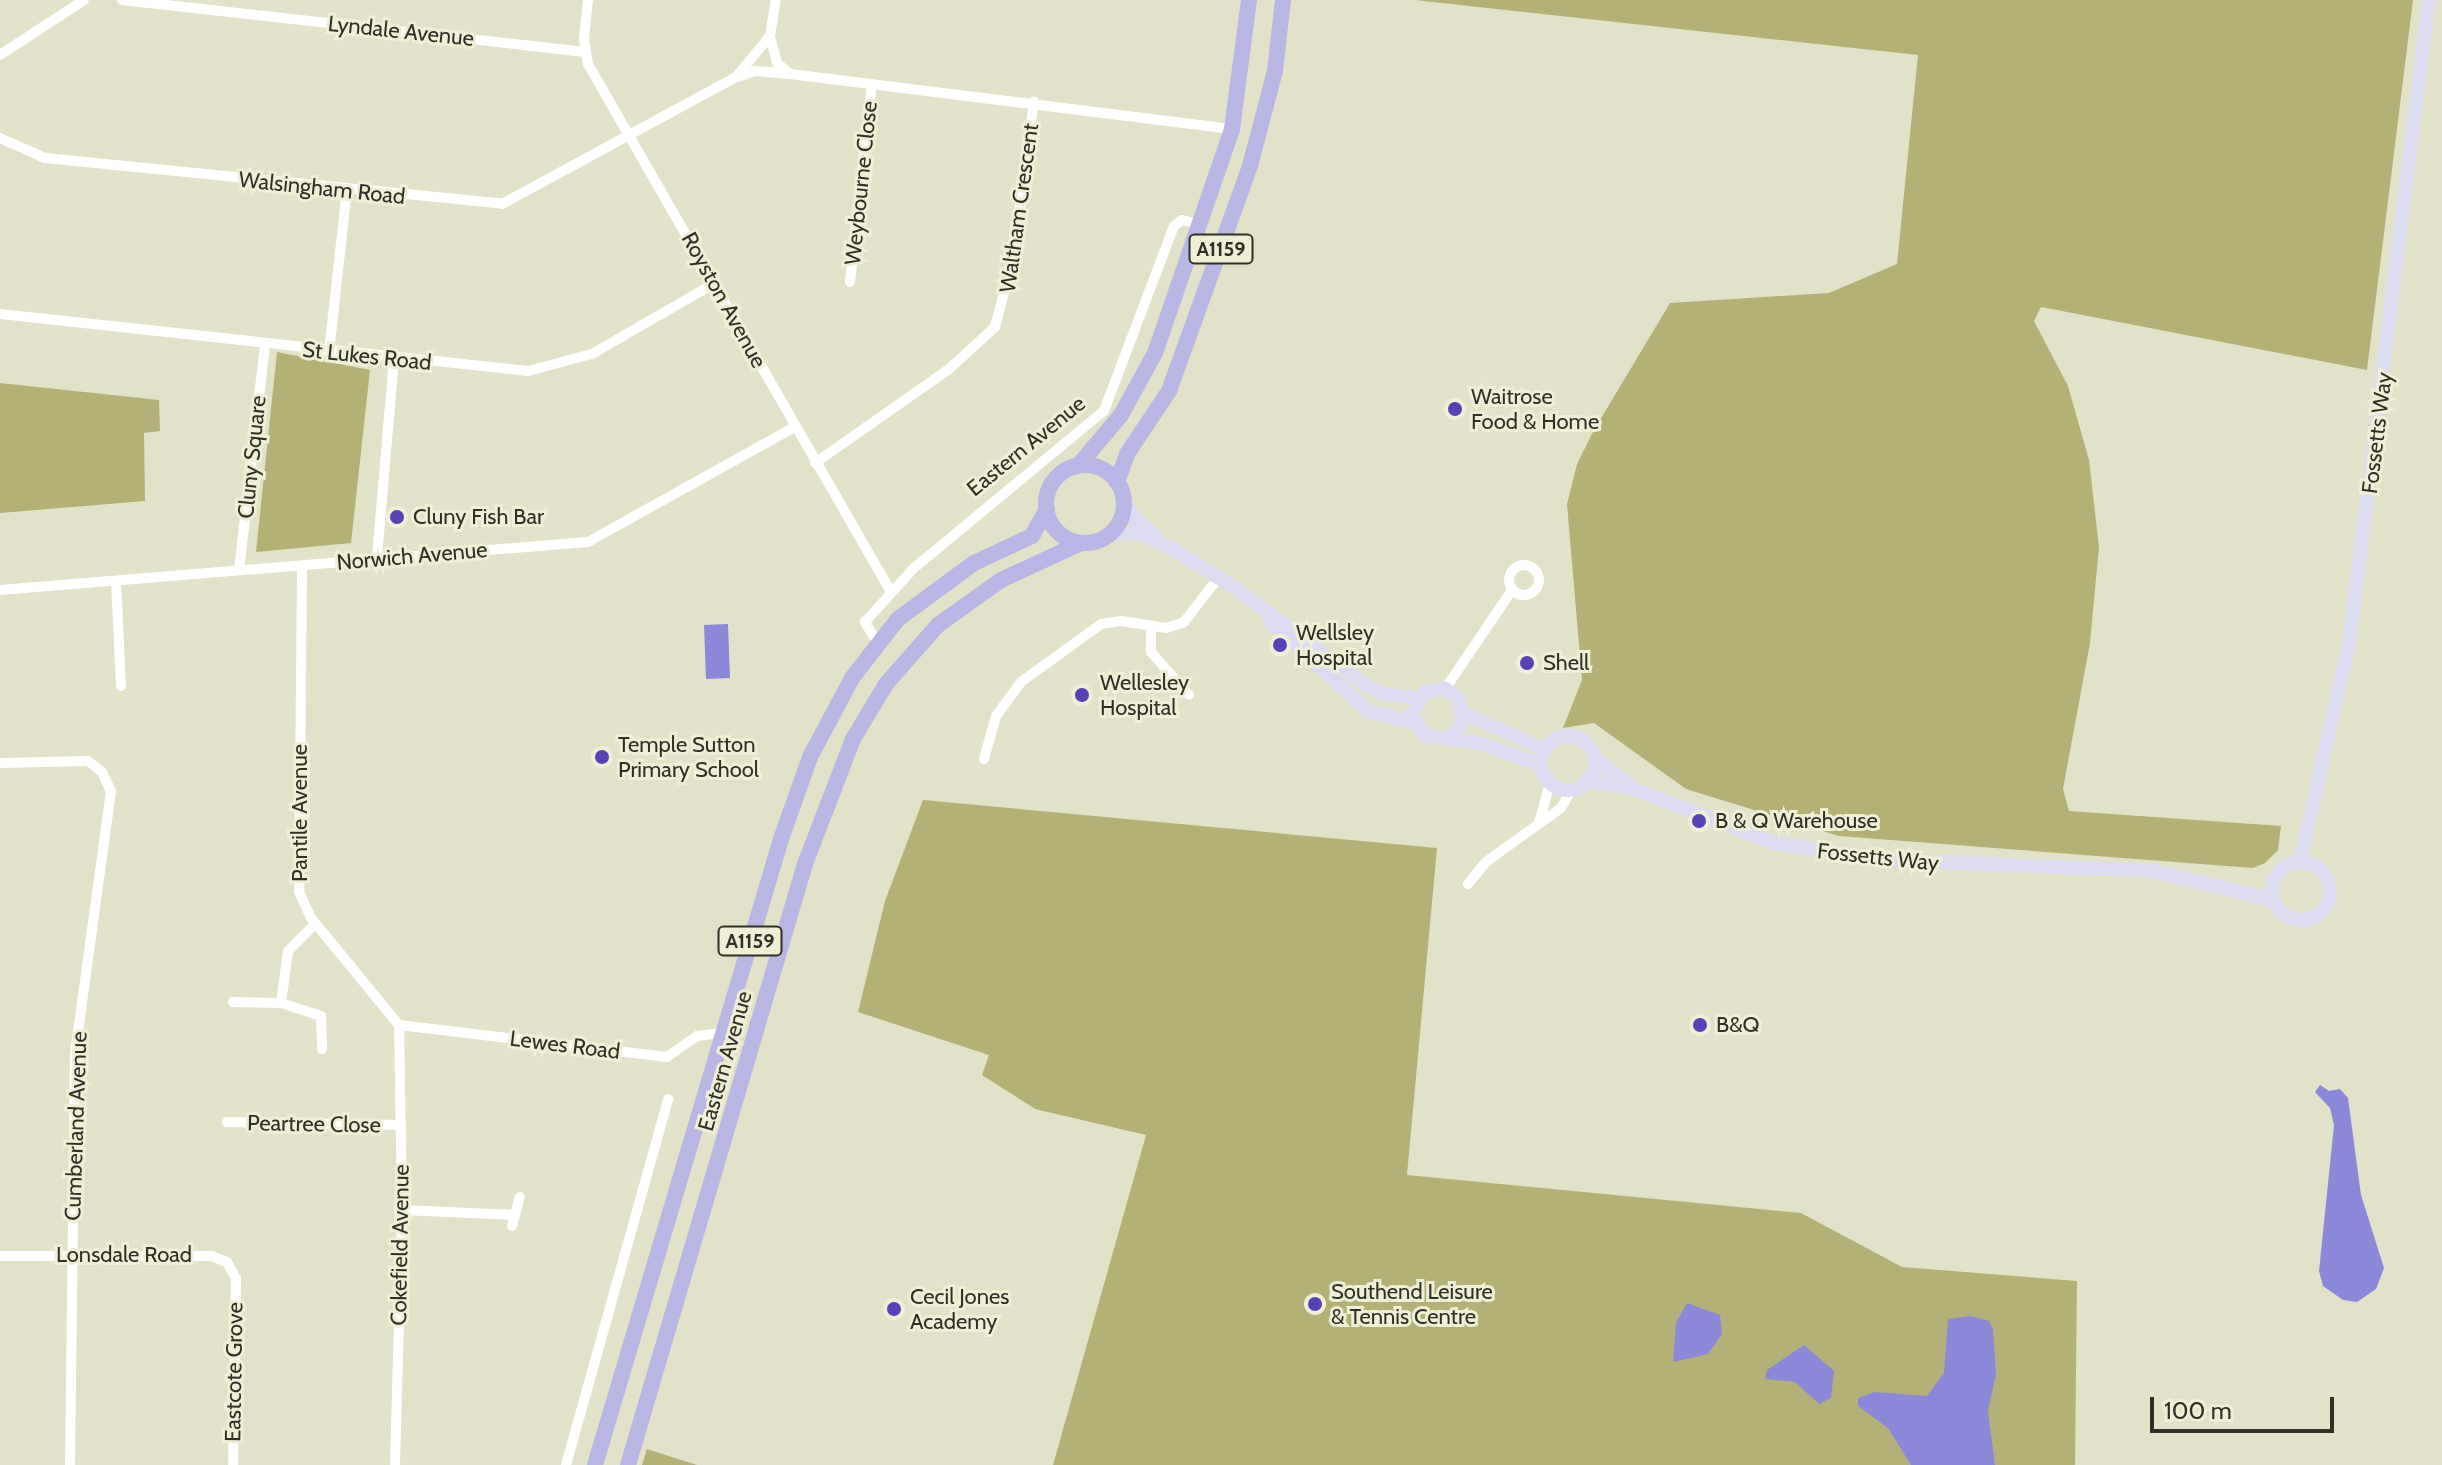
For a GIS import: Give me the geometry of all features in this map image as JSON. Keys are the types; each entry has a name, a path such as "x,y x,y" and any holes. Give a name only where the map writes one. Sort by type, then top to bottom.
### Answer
{"main road":[{"name":"Eastern Avenue","path":"595,1465 800,781 840,698 878,643 940,585 1032,536 1047,509 1054,481 1078,466 1110,431 1146,375 1232,129 1249,0"},
{"name":"A1159","path":"1117,482 1127,454 1156,415 1181,362 1257,144 1275,71 1283,0"},
{"path":"1078,466 1097,467 1117,482 1124,502 1111,533"},
{"path":"1047,509 1056,530 1081,543"},
{"name":"Eastern Avenue","path":"628,1465 805,864 853,739 886,684 938,625 1001,580 1081,543 1111,533"}],"street":[{"path":"0,55 84,0"},
{"name":"Lyndale Avenue","path":"122,0 585,52"},
{"path":"585,52 588,0"},
{"path":"776,0 770,36 777,63 790,74"},
{"name":"Fossetts Way","path":"1587,781 1634,789 1774,843 1827,854 2026,869 2153,871 2273,900 2286,915 2301,920 2324,909 2330,896 2327,877 2316,866 2300,862 2349,643 2429,0"},
{"path":"736,77 770,36"},
{"name":"Royston Avenue","path":"585,52 815,463 891,592"},
{"path":"736,77 755,71 790,74 1034,101 1232,129"},
{"name":"Walsingham Road","path":"0,138 45,158 502,204 632,137 736,77"},
{"name":"Weybourne Close","path":"850,282 872,84"},
{"name":"Waltham Crescent","path":"815,463 949,369 995,327 1013,258 1034,101"},
{"path":"329,352 347,190"},
{"name":"Eastern Avenue","path":"878,643 865,622 891,592 932,551 1097,419 1116,388 1174,226 1182,220 1199,224"},
{"name":"St Lukes Road","path":"0,314 506,371 560,365 592,354 715,283"},
{"name":"Cluny Square","path":"239,570 265,344"},
{"path":"377,557 394,359"},
{"name":"Norwich Avenue","path":"0,590 588,542 795,427"},
{"path":"1124,502 1135,519 1173,549"},
{"path":"1111,533 1142,534 1173,549 1235,588 1372,688 1418,698 1445,689 1512,590"},
{"name":"Pantile Avenue","path":"302,567 299,892 315,924 399,1025"},
{"path":"984,759 996,716 1021,682 1101,624 1121,621 1151,628 1184,622 1219,577"},
{"path":"116,581 121,686"},
{"path":"1235,588 1368,711 1414,723 1434,739 1451,736 1541,765"},
{"path":"1151,628 1151,652 1189,695"},
{"path":"1445,689 1458,698 1464,713 1545,750 1541,765 1550,783 1538,825"},
{"path":"1414,723 1418,698"},
{"path":"1451,736 1464,713"},
{"name":"Fossetts Way","path":"1545,750 1557,738 1571,736 1585,742 1594,757 1634,789"},
{"path":"1468,884 1486,862 1561,808 1572,789 1587,781 1594,757"},
{"name":"Cumberland Avenue","path":"0,763 77,758 102,772 111,791 75,1055 70,1465"},
{"path":"1550,783 1572,789"},
{"path":"2273,900 2276,877 2300,862"},
{"path":"281,1003 288,951 315,924"},
{"path":"233,1002 281,1003 323,1017 322,1049"},
{"name":"Lewes Road","path":"399,1025 667,1057 697,1036 723,1033"},
{"name":"Cokefield Avenue","path":"395,1465 402,1210 399,1025"},
{"path":"566,1465 668,1099"},
{"name":"Peartree Close","path":"227,1122 401,1125"},
{"path":"402,1210 513,1220 520,1197"},
{"name":"Lonsdale Road","path":"0,1256 212,1256 227,1262 236,1279"},
{"name":"Eastcote Grove","path":"233,1465 236,1279"}],"shaded area":[{"path":"1415,0 2413,0 2367,370 2041,307 2034,321 2068,386 2089,460 2099,547 2090,643 2063,789 2069,811 2281,826 2278,850 2265,863 2253,868 1839,836 1686,789 1594,723 1563,728 1582,680 1567,504 1577,464 1594,430 1670,303 1829,293 1897,264 1918,55"},
{"path":"277,352 370,370 351,543 256,552"},
{"path":"0,383 159,400 160,431 144,433 145,501 0,513"},
{"path":"728,624 730,678 706,679 704,625"},
{"path":"923,800 1437,848 1407,1175 1801,1213 1902,1267 2077,1281 2075,1465 1053,1465 1146,1135 1035,1109 982,1075 989,1055 858,1012 885,901"},
{"path":"2320,1085 2329,1091 2340,1089 2348,1098 2361,1195 2384,1268 2376,1289 2357,1302 2343,1300 2323,1286 2319,1271 2334,1125 2330,1108 2315,1092"},
{"path":"1687,1303 1720,1315 1722,1334 1708,1354 1673,1362 1676,1323"},
{"path":"1971,1316 1989,1321 1993,1329 1996,1374 1988,1411 1995,1465 1911,1465 1888,1428 1858,1406 1858,1398 1875,1392 1927,1396 1944,1373 1948,1319"},
{"path":"1804,1345 1834,1371 1831,1398 1819,1404 1795,1382 1765,1379 1767,1370"},
{"path":"647,1449 697,1465 642,1465"}],"place":[{"name":"Waitrose Food & Home","path":"1455,409"},
{"name":"Cluny Fish Bar","path":"397,517"},
{"name":"Wellsley Hospital","path":"1280,645"},
{"name":"Shell","path":"1527,663"},
{"name":"Wellesley Hospital","path":"1082,695"},
{"name":"Temple Sutton Primary School","path":"602,757"},
{"name":"B & Q Warehouse","path":"1699,821"},
{"name":"B&Q","path":"1700,1025"},
{"name":"Southend Leisure & Tennis Centre","path":"1315,1304"},
{"name":"Cecil Jones Academy","path":"894,1309"}]}
